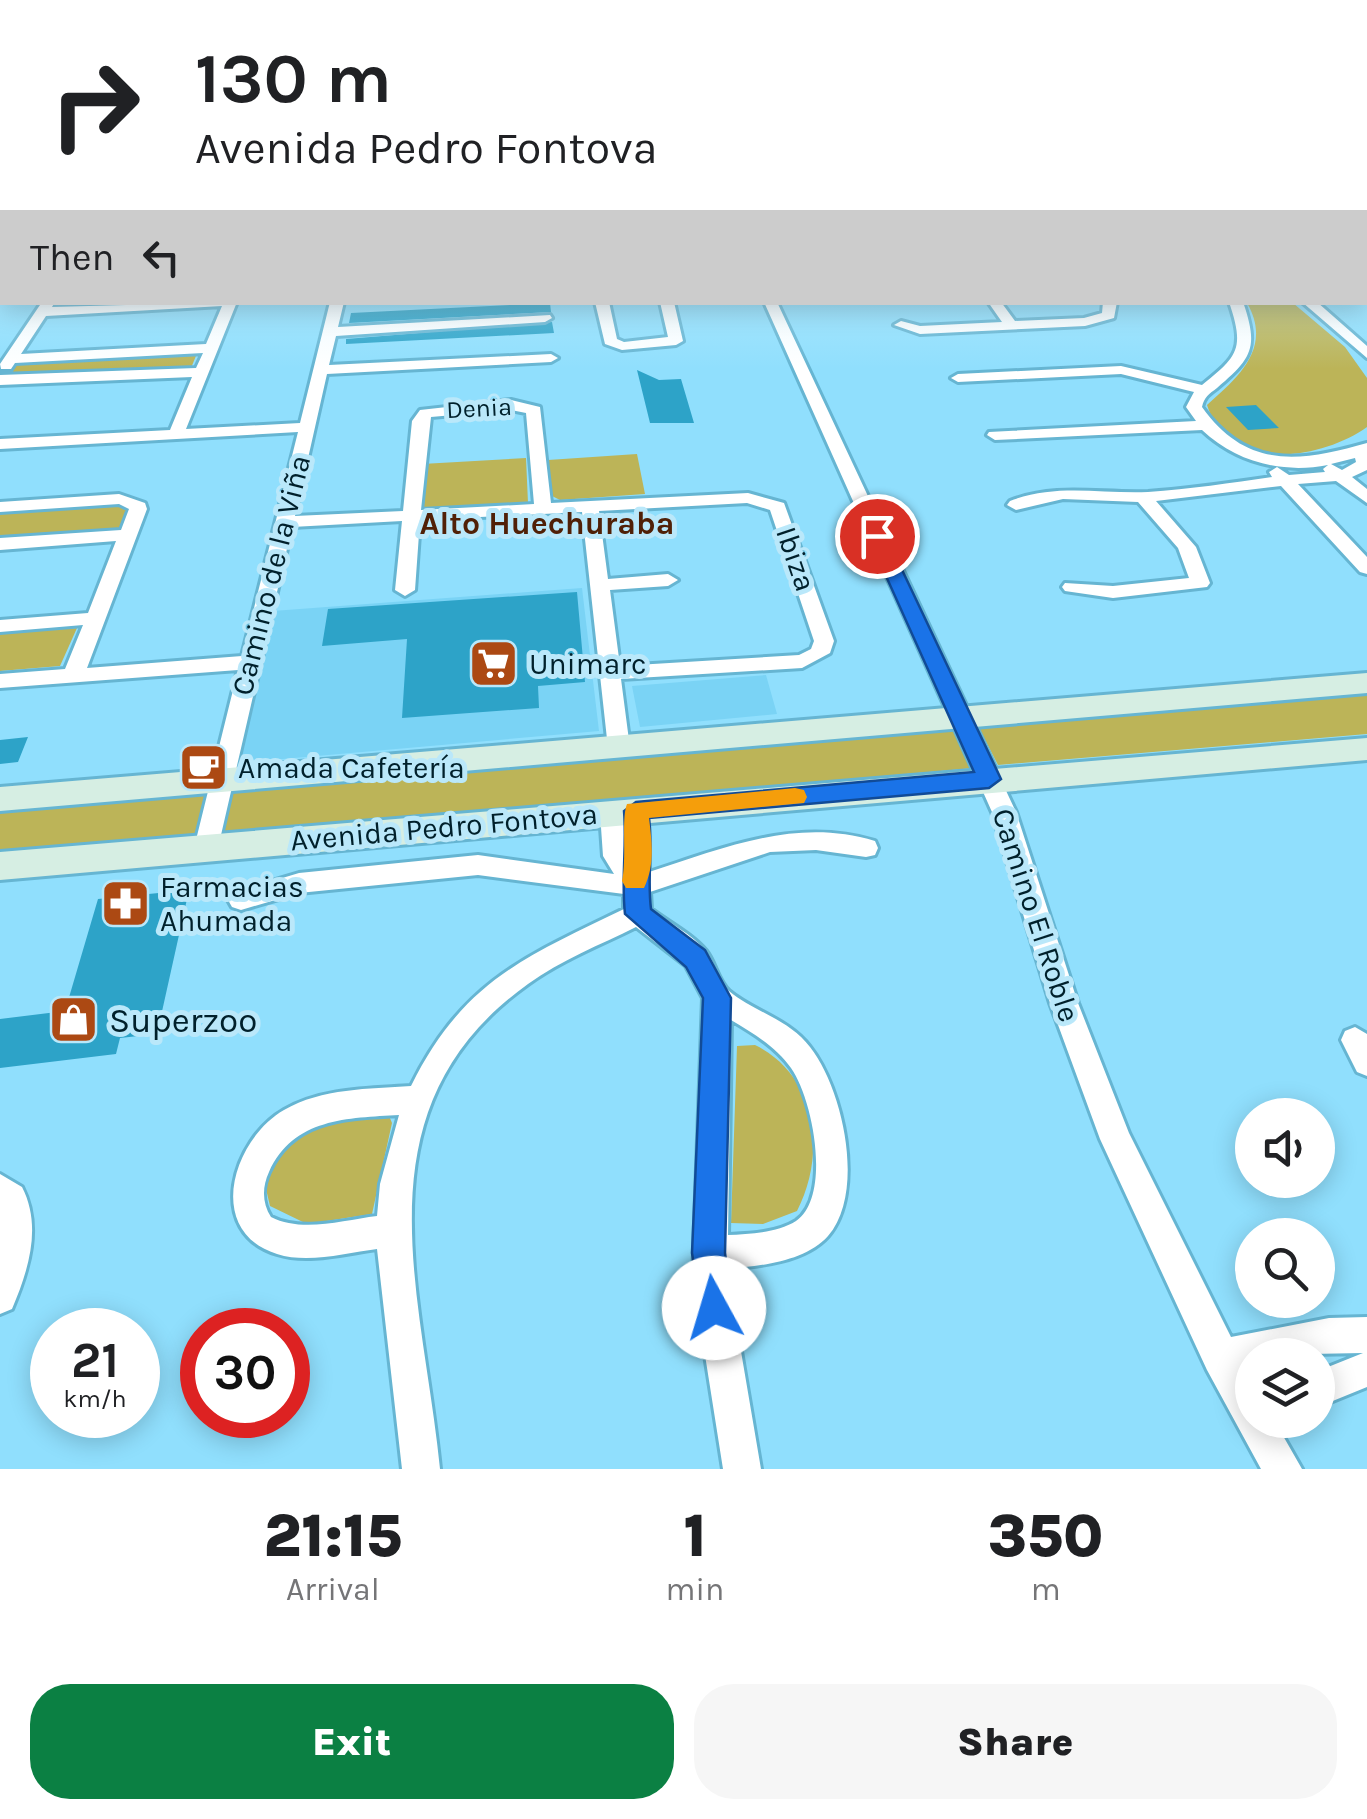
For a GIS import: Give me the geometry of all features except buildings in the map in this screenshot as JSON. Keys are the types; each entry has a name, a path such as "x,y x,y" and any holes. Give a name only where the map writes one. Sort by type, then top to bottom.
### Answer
{"street":[{"path":"120,305 46,307 1,379 203,372"},
{"path":"176,434 229,305"},
{"name":"Camino de la Viña","path":"206,848 336,305"},
{"path":"603,305 610,340 615,344"},
{"path":"610,360 608,350 615,344 676,341 668,305"},
{"name":"Camino El Roble","path":"771,305 989,779 1110,1124 1235,1385"},
{"path":"996,305 1012,326"},
{"path":"901,324 920,330 1100,320 1110,313 1110,305"},
{"path":"1016,505 1035,498 1088,494 1144,497 1285,481 1340,474 1365,464 1365,449 1315,460 1269,463 1242,452 1207,426 1194,407 1205,390 1232,372 1244,348 1245,326 1237,305"},
{"path":"1312,305 1365,349"},
{"path":"331,328 545,318"},
{"path":"11,358 213,348"},
{"path":"321,370 551,358"},
{"path":"958,378 1120,370 1205,390"},
{"name":"Denia","path":"409,514 423,416 440,410 512,405 536,413 543,511"},
{"path":"995,435 1207,426"},
{"path":"0,444 307,427"},
{"path":"1315,460 1340,474 1367,498"},
{"path":"1269,463 1367,568"},
{"path":"1072,587 1113,592 1200,583 1187,546 1144,497"},
{"name":"Ibiza","path":"284,522 748,498 769,501 780,510 824,641 820,653 802,661 610,673"},
{"path":"0,506 119,499 136,502 128,535 73,676"},
{"path":"590,508 619,748"},
{"path":"405,590 409,514"},
{"path":"0,544 128,535"},
{"path":"599,586 668,580"},
{"path":"0,626 95,618"},
{"path":"0,682 250,662"},
{"path":"0,800 1367,683"},
{"name":"Avenida Pedro Fontova","path":"0,866 1367,748"},
{"path":"624,812 616,856 636,899 696,958 717,998 708,1253 742,1469"},
{"path":"421,1469 393,1230 401,1163 420,1099 452,1040 492,995 675,877 769,843 816,841 866,848"},
{"path":"242,900 318,880 478,864 636,899"},
{"path":"708,1253 751,1249 800,1236 818,1223 830,1194 826,1128 808,1066 778,1035 717,998"},
{"path":"393,1230 297,1240 274,1237 256,1225 248,1206 252,1170 270,1137 308,1113 420,1099"},
{"path":"0,1190 10,1195 18,1209 0,1297"},
{"path":"1220,1358 1329,1336 1367,1335"},
{"path":"1335,1382 1367,1369"},
{"name":"Camino El Roble","path":"1265,1438 1282,1469"}],"shaded area":[{"path":"1248,305 1295,305 1345,347 1367,378 1367,427 1326,447 1278,454 1255,451 1234,442 1218,427 1207,405 1248,360 1254,348 1254,319"},
{"path":"198,351 191,368 8,375 17,361"},
{"path":"637,454 645,494 560,500 552,496 548,460"},
{"path":"526,458 528,503 418,510 422,464"},
{"path":"117,502 130,509 122,532 0,540 0,510"},
{"path":"582,588 599,731 238,763 273,611"},
{"path":"77,628 60,666 0,671 0,633"},
{"path":"766,675 777,714 640,727 632,686"},
{"path":"1367,689 1367,734 998,765 976,722"},
{"path":"952,723 974,768 0,854 0,808"},
{"path":"755,1045 776,1058 803,1095 811,1118 812,1165 797,1211 763,1224 731,1223 737,1046"},
{"path":"387,1111 392,1123 372,1214 307,1224 270,1206 266,1189 277,1145 314,1121"}],"slow traffic":[{"path":"635,881 640,854 636,811 795,797"}],"place":[{"name":"Unimarc","path":"494,664"},
{"name":"Amada Cafetería","path":"203,768"},
{"name":"Farmacias Ahumada","path":"125,904"},
{"name":"Superzoo","path":"74,1020"}],"district":[{"name":"Alto Huechuraba","path":"547,523"}],"route":[{"path":"714,1308 708,1253 720,1018 717,998 696,958 638,914 634,884 640,854 636,811 989,779 877,536"}]}
